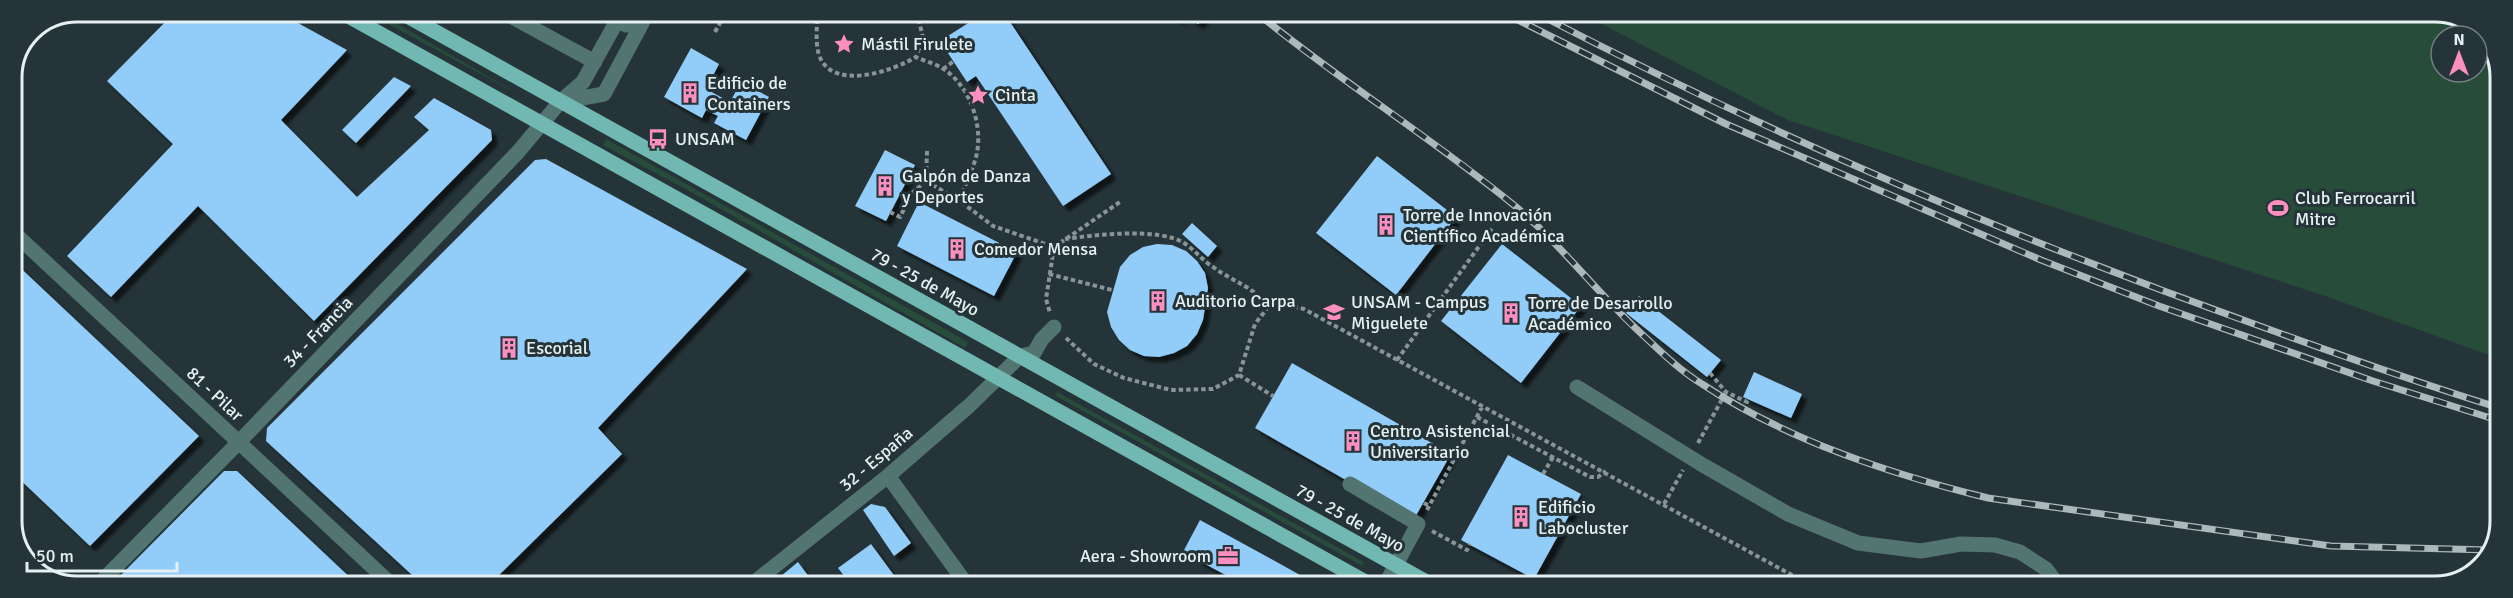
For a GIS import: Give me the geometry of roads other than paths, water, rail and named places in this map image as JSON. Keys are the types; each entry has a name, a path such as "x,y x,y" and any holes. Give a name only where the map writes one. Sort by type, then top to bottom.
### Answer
{"main road":[{"path":"359,22 541,126 1355,576"},
{"name":"79 - 25 de Mayo","path":"418,22 1416,576"}],"street":[{"path":"521,22 595,62"},
{"name":"34 - Francia","path":"107,576 238,443 541,126 561,102 583,82 617,22"},
{"path":"627,22 638,31"},
{"path":"561,102 604,94 643,22"},
{"name":"81 - Pilar","path":"22,241 382,576"},
{"name":"32 - España","path":"762,576 888,476 970,405 995,377 1020,356 1034,353 1042,339 1054,327"},
{"path":"1577,387 1701,464 1788,514 1858,543 1921,551 1961,544 1995,545 2020,552 2046,569 2051,576"},
{"path":"888,476 960,576"},
{"path":"1350,484 1418,524 1390,576"}],"railway":[{"path":"1269,22 1483,181 1533,221 1613,306 1680,368 1735,404 1804,438 1877,466 1988,498 2331,546 2482,550"},
{"path":"1522,22 1726,124 2041,260 2159,306 2373,381 2490,418"},
{"path":"1554,22 1801,142 1982,220 2257,325 2490,405"}],"place":[{"name":"Mástil Firulete","path":"844,44"},
{"name":"Edificio de Containers","path":"690,93"},
{"name":"Cinta","path":"978,95"},
{"name":"UNSAM","path":"658,139"},
{"name":"Galpón de Danza y Deportes","path":"885,186"},
{"name":"Club Ferrocarril Mitre","path":"2278,208"},
{"name":"Torre de Innovación Científico Académica","path":"1386,225"},
{"name":"Comedor Mensa","path":"957,249"},
{"name":"Auditorio Carpa","path":"1158,301"},
{"name":"UNSAM - Campus Miguelete","path":"1334,312"},
{"name":"Torre de Desarrollo Académico","path":"1511,313"},
{"name":"Escorial","path":"509,348"},
{"name":"Centro Asistencial Universitario","path":"1353,441"},
{"name":"Edificio Labocluster","path":"1521,517"},
{"name":"Aera - Showroom","path":"1228,556"}]}
